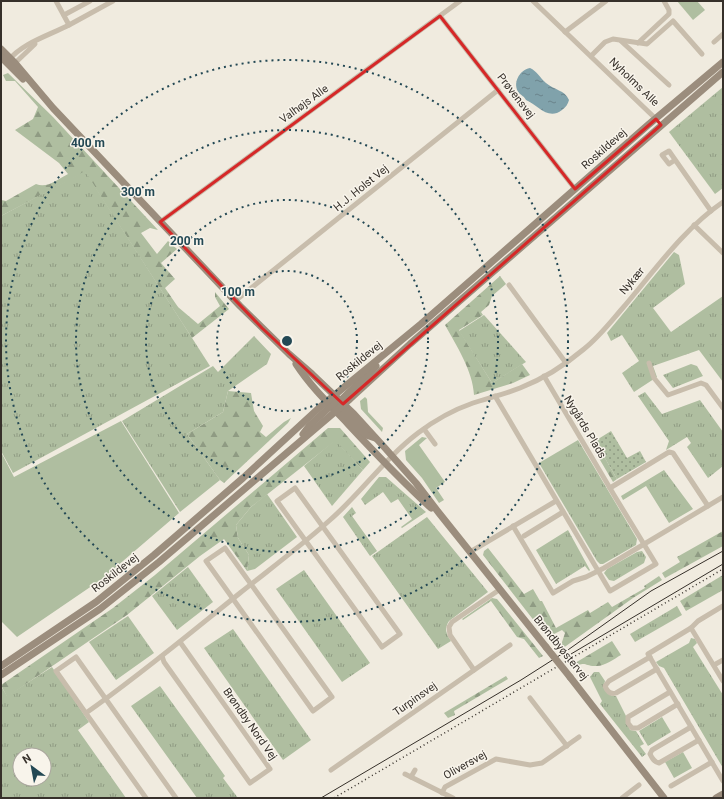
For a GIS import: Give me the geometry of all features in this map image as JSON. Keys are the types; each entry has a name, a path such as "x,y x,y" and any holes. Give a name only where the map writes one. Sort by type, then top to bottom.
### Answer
{"main road":[{"path":"1,49 11,63 160,222 335,403"},
{"path":"1,57 11,63"},
{"name":"Roskildevej","path":"1,675 120,594 211,518 294,445 387,352 723,62"},
{"name":"Roskildevej","path":"1,666 116,587 242,478 416,339 723,72"},
{"name":"Nyholms Alle","path":"656,119 662,125"},
{"path":"289,354 307,380 335,403"},
{"name":"Brøndbyøstervej","path":"335,403 377,439 416,483 438,514 570,677 664,798"},
{"name":"Brøndbyøstervej","path":"335,403 385,463 438,514"},
{"path":"716,798 723,794"}],"street":[{"path":"56,1 69,25"},
{"path":"64,15 90,1"},
{"path":"11,63 42,38 113,1"},
{"name":"Valhøjs Alle","path":"160,222 460,1"},
{"name":"Nyholms Alle","path":"533,1 656,119"},
{"path":"565,32 606,1"},
{"path":"638,43 669,14 670,10 664,1"},
{"name":"Prøvensvej","path":"440,16 575,189"},
{"name":"Nyholms Alle","path":"591,56 608,39 613,38 647,44 673,21 702,54"},
{"path":"714,42 723,34"},
{"name":"Nyholms Alle","path":"621,40 669,85"},
{"name":"H.J. Holst Vej","path":"235,301 498,90"},
{"path":"675,160 711,210"},
{"name":"Nykær","path":"385,463 424,429 454,411 520,388 566,363 595,339 694,225 723,202"},
{"path":"694,225 723,253"},
{"path":"509,285 566,363"},
{"path":"649,363 654,378 668,395 701,383 706,385 723,408"},
{"name":"Nygårds Plads","path":"495,396 610,591 656,564 544,376"},
{"path":"424,429 435,444"},
{"path":"610,488 669,452 673,453 708,506"},
{"path":"84,711 106,699 162,656 323,526 359,492 385,463"},
{"path":"295,488 323,526 400,634 382,647 277,501 295,488"},
{"path":"513,526 553,594 573,581 598,571 722,497"},
{"path":"470,552 556,501"},
{"path":"524,536 563,512"},
{"path":"225,548 251,584 332,697 313,711 206,561 225,548"},
{"path":"474,670 450,635 448,631 449,627 452,622 500,590"},
{"path":"723,606 698,621 691,628 648,654 723,781"},
{"path":"691,628 723,679"},
{"name":"Brøndby Nord Vej","path":"162,656 166,665 250,783 270,769 180,642"},
{"name":"Turpinsvej","path":"331,770 510,645"},
{"path":"146,798 56,671 76,657 176,798"},
{"path":"650,657 609,681 605,686 610,693 616,694 657,669"},
{"path":"714,665 723,660"},
{"path":"670,692 628,717 628,723 632,728 638,728 678,704"},
{"path":"530,698 567,746"},
{"path":"691,727 652,750 650,754 651,756 655,762 659,763 699,740"},
{"name":"Oliversvej","path":"442,793 445,787 492,761 501,760 536,765 548,760 579,737"},
{"path":"671,786 712,762"},
{"path":"411,777 415,770"},
{"path":"405,774 453,798"},
{"path":"622,798 640,785"}],"highlighted area":[{"path":"440,16 575,189 656,119 661,125 343,404 262,328 160,222"}],"green space":[{"path":"677,1 697,1 705,10 693,20"},
{"path":"8,73 53,117 158,230 150,228 141,233 157,254 168,241 177,249 161,263 175,279 165,288 178,307 198,324 220,306 215,297 215,292 229,309 192,338 85,172 1,216 1,200 6,201 36,184 48,184 68,174 59,163 15,130 33,119 38,107 15,81 6,81 3,75"},
{"path":"723,87 723,188 715,194 669,132"},
{"path":"85,171 210,366 13,473 1,451 1,216"},
{"path":"674,252 679,255 685,284 653,308 671,332 723,296 723,382 699,350 653,366 657,377 634,392 622,373 639,361 622,335 611,341 607,333"},
{"path":"500,276 506,284 492,296 489,305 481,312 483,315 459,330 492,383 522,364 530,375 513,383 474,395 471,377 459,350 445,325"},
{"path":"484,315 526,362 492,383 459,331"},
{"path":"254,336 271,354 267,364 228,391 223,412 187,434 220,480 180,512 122,421 213,366 218,372"},
{"path":"691,364 697,366 703,376 673,388 663,375"},
{"path":"228,391 251,393 254,411 263,426 260,432 266,437 291,418 288,423 224,483 220,480 187,434 223,412"},
{"path":"645,392 662,414 700,400 723,432 723,466 708,478 687,447 691,443 687,437 666,450 669,441 638,396"},
{"path":"365,397 367,399 368,412 383,428 382,432 361,409 360,401"},
{"path":"121,421 179,513 102,579 17,637 1,621 1,452 14,477"},
{"path":"328,428 340,428 370,462 363,470 335,441 251,507 236,525 238,538 249,555 247,571 224,539 200,556 127,615 7,697 1,685 113,608 155,575"},
{"path":"611,431 627,458 640,451 646,462 617,479 595,441"},
{"path":"422,437 427,438 419,445 445,482 436,488 444,500 439,503 422,478 406,460 405,451"},
{"path":"335,440 363,470 332,506 304,466"},
{"path":"578,440 637,539 636,545 603,564 600,564 597,561 539,463"},
{"path":"595,441 617,479 613,482 590,443"},
{"path":"664,470 693,509 669,523 646,486 623,500 621,496"},
{"path":"379,477 386,477 426,512 402,528 401,527 412,519 398,499 391,503 383,492 365,505 361,499"},
{"path":"267,494 297,537 255,569 247,571 249,555 238,538 236,525 251,507"},
{"path":"352,507 356,513 352,516 377,551 370,556 343,517"},
{"path":"427,517 488,592 449,621 446,626 446,631 451,641 438,649 372,556"},
{"path":"568,530 590,570 589,571 585,566 556,584 536,550"},
{"path":"723,531 723,546 665,578 662,573 680,562 677,557"},
{"path":"488,548 524,594 533,589 540,601 542,601 556,628 588,610 590,613 608,602 612,607 645,588 644,586 659,576 662,580 633,598 559,651 565,633 562,630 554,634 535,622 483,555 484,551"},
{"path":"642,551 646,557 644,563 614,581 609,580 604,573 607,569 637,552"},
{"path":"188,567 213,602 177,630 152,596"},
{"path":"304,570 370,663 342,682 276,589"},
{"path":"723,575 723,590 686,611 680,601"},
{"path":"492,598 497,599 543,656 539,658 524,639 517,637 491,601 463,620 462,619"},
{"path":"677,606 682,615 635,642 630,634"},
{"path":"128,616 154,653 116,680 89,642"},
{"path":"233,629 311,740 283,760 204,648"},
{"path":"691,638 695,639 697,643 693,647 723,695 723,768 664,668 659,666 656,662 689,643"},
{"path":"612,641 621,655 606,664 593,666 580,664 572,668 570,666"},
{"path":"52,667 89,722 78,730 126,798 1,798 1,686 7,696"},
{"path":"594,672 599,672 605,681 604,685 612,696 616,696 626,716 630,730 636,731 644,744 640,746 646,754 642,757 600,704 602,701 590,677"},
{"path":"506,676 508,679 454,711 455,715 448,718 444,713"},
{"path":"160,686 225,776 223,778 238,798 197,798 131,706"},
{"path":"662,717 671,732 648,746 639,731"},
{"path":"683,752 692,768 674,778 665,762"}],"water":[{"path":"530,68 535,71 546,83 565,94 569,100 566,107 557,113 548,113 526,100 519,93 516,86 518,78 523,71"}],"tram line":[{"path":"321,798 521,680 565,652 651,591 723,551"},
{"path":"571,654 723,564"}],"railway":[{"path":"334,798 723,569"}]}
